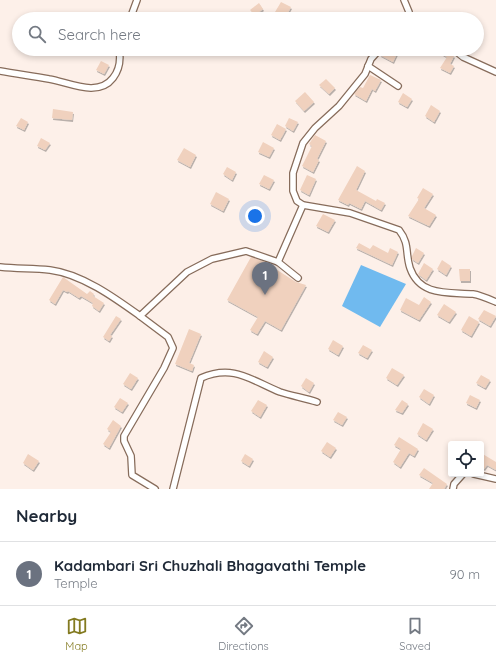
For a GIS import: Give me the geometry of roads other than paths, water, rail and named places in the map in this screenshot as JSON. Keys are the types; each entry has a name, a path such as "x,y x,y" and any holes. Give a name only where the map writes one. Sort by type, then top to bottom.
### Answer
{"street":[{"path":"133,12 137,0"},
{"path":"404,0 409,12"},
{"path":"0,71 91,88 102,86 110,82 116,75 121,60 120,56"},
{"path":"374,56 365,74 339,106 315,128 303,143 293,173 293,191 297,201 304,205 350,213 399,230 408,247 410,268 416,280 427,288 438,293 474,294 496,302"},
{"path":"463,56 496,72"},
{"path":"368,66 398,86"},
{"path":"278,262 304,205"},
{"path":"140,316 187,272 212,259 246,251 278,262 298,278"},
{"path":"0,267 50,270 72,276 91,285 140,316 168,337 173,348 164,368 124,436 124,441 131,456 132,475 155,489"},
{"path":"173,489 201,378 210,374 238,372 282,392 317,402"},
{"path":"484,476 496,479"},
{"path":"453,489 454,484 460,477"}],"water":[{"path":"361,265 406,284 380,327 342,306"}],"place":[{"name":"Kadambari Sri Chuzhali Bhagavathi Temple","path":"265,295"}]}
